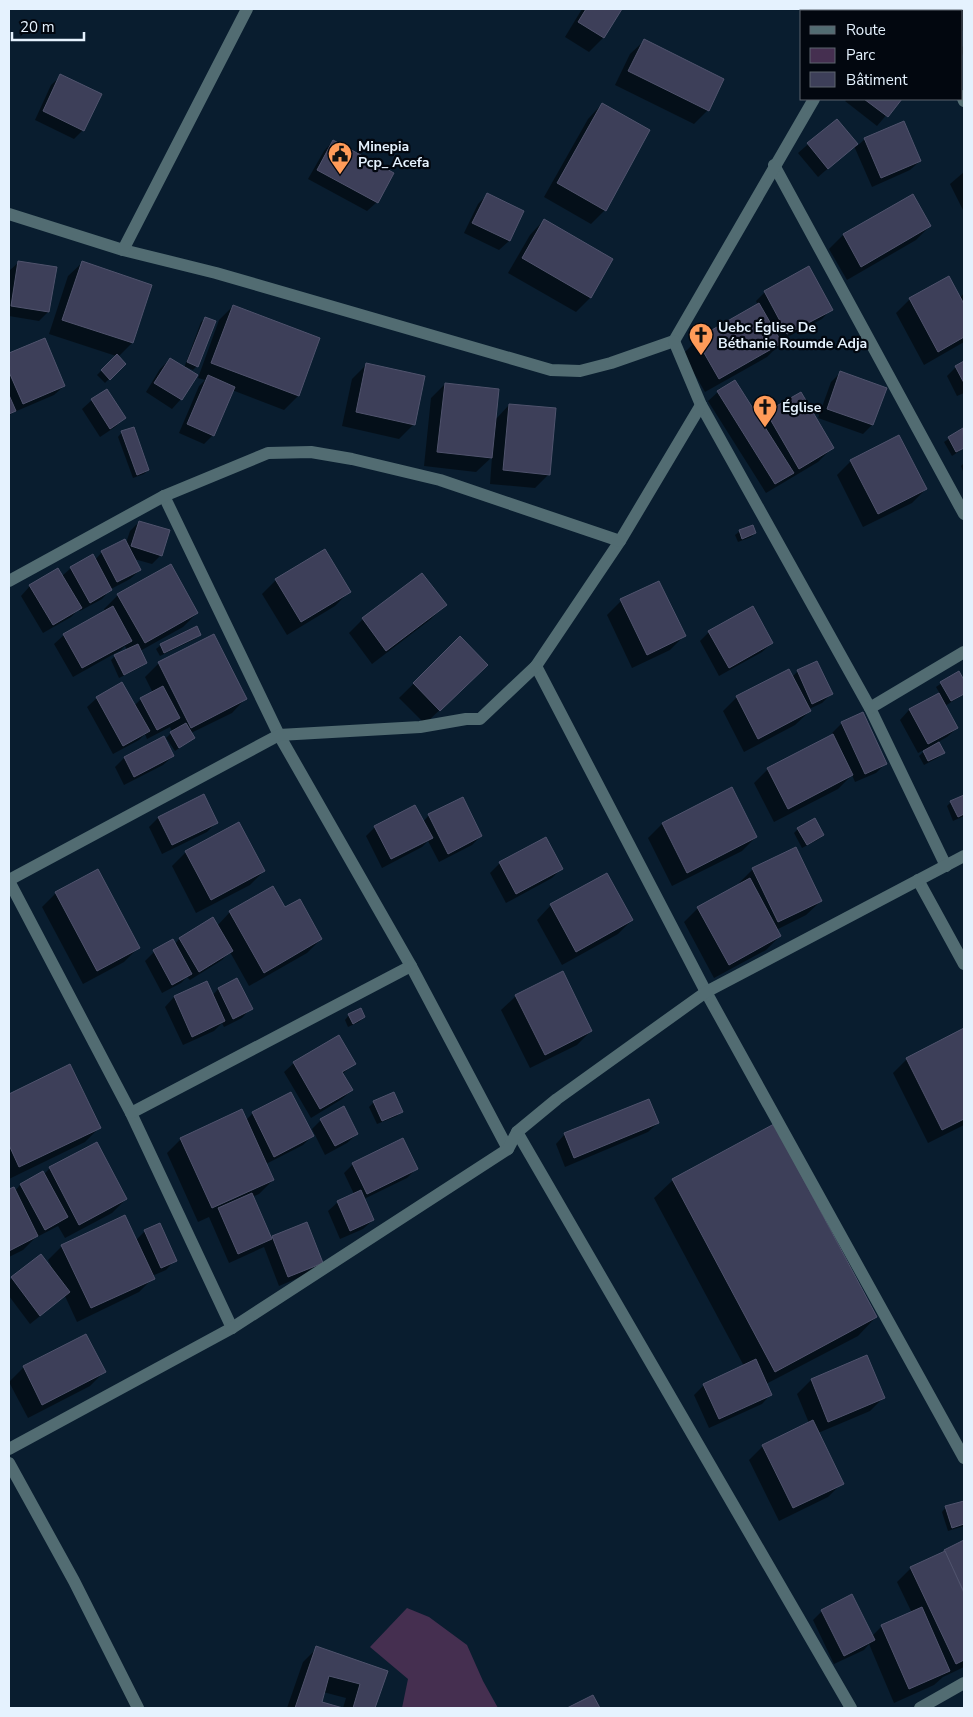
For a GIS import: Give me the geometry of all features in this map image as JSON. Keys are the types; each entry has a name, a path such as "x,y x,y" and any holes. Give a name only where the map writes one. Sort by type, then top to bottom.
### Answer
{"street":[{"path":"123,250 247,9"},
{"path":"862,9 866,10"},
{"path":"9,214 123,250 216,273 551,370 580,371 611,363 674,341 774,165 813,100"},
{"path":"774,165 964,514"},
{"path":"674,341 701,405 870,708 946,866"},
{"path":"232,1328 131,1113 9,880 279,735 420,728 466,719 480,719 536,666 620,541 701,405"},
{"path":"9,581 164,496 268,453 311,452 352,459 440,480 620,541"},
{"path":"164,496 279,735 411,966 508,1149"},
{"path":"870,708 964,652"},
{"path":"536,666 706,992 964,1458"},
{"path":"9,1449 232,1328 508,1149 517,1132 557,1099 706,992 964,856"},
{"path":"918,880 964,964"},
{"path":"131,1113 411,966"},
{"path":"517,1132 851,1708"},
{"path":"9,1463 74,1582 138,1708"},
{"path":"920,1708 964,1683"}],"green space":[{"path":"407,1608 429,1617 467,1645 483,1681 498,1708 402,1708 408,1679 370,1647"}],"building":[{"path":"586,9 622,9 604,38 578,22"},
{"path":"644,39 724,79 709,111 628,71"},
{"path":"60,74 102,94 84,131 43,111"},
{"path":"865,100 901,100 888,117"},
{"path":"602,103 650,130 606,211 557,183"},
{"path":"837,119 858,144 828,169 807,143"},
{"path":"904,121 921,161 881,178 864,138"},
{"path":"333,140 394,173 378,203 317,170"},
{"path":"487,193 524,211 510,241 472,223"},
{"path":"913,194 931,226 861,267 843,234"},
{"path":"544,219 613,259 591,298 522,258"},
{"path":"18,261 57,267 49,312 11,306"},
{"path":"82,261 152,285 133,343 62,320"},
{"path":"809,266 833,310 787,334 764,291"},
{"path":"949,276 964,304 964,337 938,352 909,298"},
{"path":"759,303 782,343 719,379 696,339"},
{"path":"233,305 320,338 299,396 211,363"},
{"path":"205,317 216,321 198,367 187,362"},
{"path":"45,338 65,386 23,404 9,372 9,353"},
{"path":"117,354 126,364 110,380 101,370"},
{"path":"170,358 198,375 182,400 154,383"},
{"path":"964,361 964,383 955,366"},
{"path":"366,363 425,376 415,425 356,412"},
{"path":"840,371 887,388 873,425 827,409"},
{"path":"208,375 235,387 214,436 187,424"},
{"path":"735,380 794,473 775,484 717,391"},
{"path":"445,383 499,389 492,458 437,452"},
{"path":"107,389 126,418 110,429 91,399"},
{"path":"801,392 834,448 799,469 766,412"},
{"path":"9,395 16,411 9,414"},
{"path":"509,404 556,408 550,475 503,470"},
{"path":"134,427 149,470 137,475 121,431"},
{"path":"963,428 964,448 956,452 948,437"},
{"path":"899,435 927,489 878,514 850,460"},
{"path":"139,521 170,530 162,556 131,546"},
{"path":"753,525 756,533 742,539 739,530"},
{"path":"125,539 141,570 117,582 101,551"},
{"path":"325,549 351,592 301,622 275,579"},
{"path":"93,554 112,590 90,603 70,567"},
{"path":"171,564 198,613 145,643 117,594"},
{"path":"58,568 82,608 53,625 29,585"},
{"path":"422,573 447,605 386,651 362,618"},
{"path":"659,581 686,636 647,655 620,599"},
{"path":"113,606 132,641 82,668 63,634"},
{"path":"753,606 773,643 729,668 708,631"},
{"path":"197,626 201,635 164,653 160,644"},
{"path":"214,634 247,699 191,728 158,662"},
{"path":"460,636 488,665 440,711 413,683"},
{"path":"138,644 147,663 124,675 114,655"},
{"path":"817,661 833,694 812,704 797,670"},
{"path":"789,669 811,711 758,739 736,696"},
{"path":"959,671 964,680 964,694 951,701 940,682"},
{"path":"122,682 150,731 123,746 96,697"},
{"path":"163,686 180,718 157,730 140,698"},
{"path":"939,693 958,728 928,744 909,709"},
{"path":"863,712 887,764 865,774 841,722"},
{"path":"186,723 195,738 179,748 170,732"},
{"path":"833,734 853,775 788,809 767,768"},
{"path":"164,736 174,756 134,777 124,757"},
{"path":"939,742 945,753 928,761 923,751"},
{"path":"732,787 757,837 687,873 662,823"},
{"path":"204,794 218,823 172,845 158,817"},
{"path":"964,795 964,814 958,817 950,801"},
{"path":"463,797 482,836 448,854 428,814"},
{"path":"415,805 433,838 391,859 374,826"},
{"path":"815,818 824,835 807,845 797,828"},
{"path":"239,822 265,871 211,900 185,851"},
{"path":"546,837 563,869 516,894 499,862"},
{"path":"796,847 822,901 778,922 752,868"},
{"path":"98,869 140,948 97,971 55,892"},
{"path":"607,873 633,920 576,952 550,904"},
{"path":"750,878 781,936 729,965 697,907"},
{"path":"273,886 285,907 300,899 322,939 264,973 229,911"},
{"path":"213,917 233,951 199,972 179,938"},
{"path":"173,939 192,974 172,985 153,950"},
{"path":"563,971 592,1031 545,1055 515,995"},
{"path":"237,978 253,1009 233,1019 218,988"},
{"path":"207,981 225,1021 192,1037 174,996"},
{"path":"361,1008 365,1017 353,1024 348,1014"},
{"path":"964,1028 964,1119 942,1130 906,1058"},
{"path":"339,1035 356,1064 342,1072 353,1090 320,1109 293,1062"},
{"path":"70,1064 101,1128 19,1167 9,1145 9,1094"},
{"path":"291,1092 314,1136 274,1157 252,1112"},
{"path":"394,1092 403,1112 382,1121 373,1101"},
{"path":"649,1099 659,1123 574,1158 564,1133"},
{"path":"344,1106 358,1134 335,1146 320,1119"},
{"path":"242,1109 274,1180 212,1208 180,1138"},
{"path":"774,1124 877,1317 775,1372 672,1179"},
{"path":"403,1138 418,1169 367,1194 352,1163"},
{"path":"97,1142 127,1199 79,1225 49,1167"},
{"path":"43,1171 68,1217 45,1230 20,1184"},
{"path":"14,1187 38,1236 9,1251 9,1189"},
{"path":"361,1190 374,1220 350,1231 337,1201"},
{"path":"252,1193 272,1239 238,1254 218,1208"},
{"path":"125,1215 155,1279 91,1308 61,1245"},
{"path":"307,1222 323,1263 288,1277 272,1236"},
{"path":"160,1223 177,1261 161,1268 144,1230"},
{"path":"41,1254 70,1292 40,1316 11,1277"},
{"path":"86,1334 106,1372 42,1405 23,1366"},
{"path":"867,1355 885,1398 828,1422 811,1379"},
{"path":"756,1359 772,1395 719,1419 703,1384"},
{"path":"813,1420 844,1484 793,1508 762,1445"},
{"path":"964,1501 964,1524 952,1528 945,1506"},
{"path":"964,1540 964,1592 944,1550"},
{"path":"945,1551 964,1593 964,1660 956,1664 910,1567"},
{"path":"852,1594 875,1640 844,1656 821,1610"},
{"path":"922,1607 950,1671 909,1689 881,1625"},
{"path":"316,1646 388,1671 375,1708 353,1708 360,1684 329,1676 322,1702 343,1708 295,1708"},
{"path":"593,1695 600,1708 567,1708"}],"place":[{"name":"Minepia Pcp_ Acefa","path":"340,175"},
{"name":"Uebc Église De Béthanie Roumde Adja","path":"701,356"},
{"name":"Église","path":"765,428"}]}
